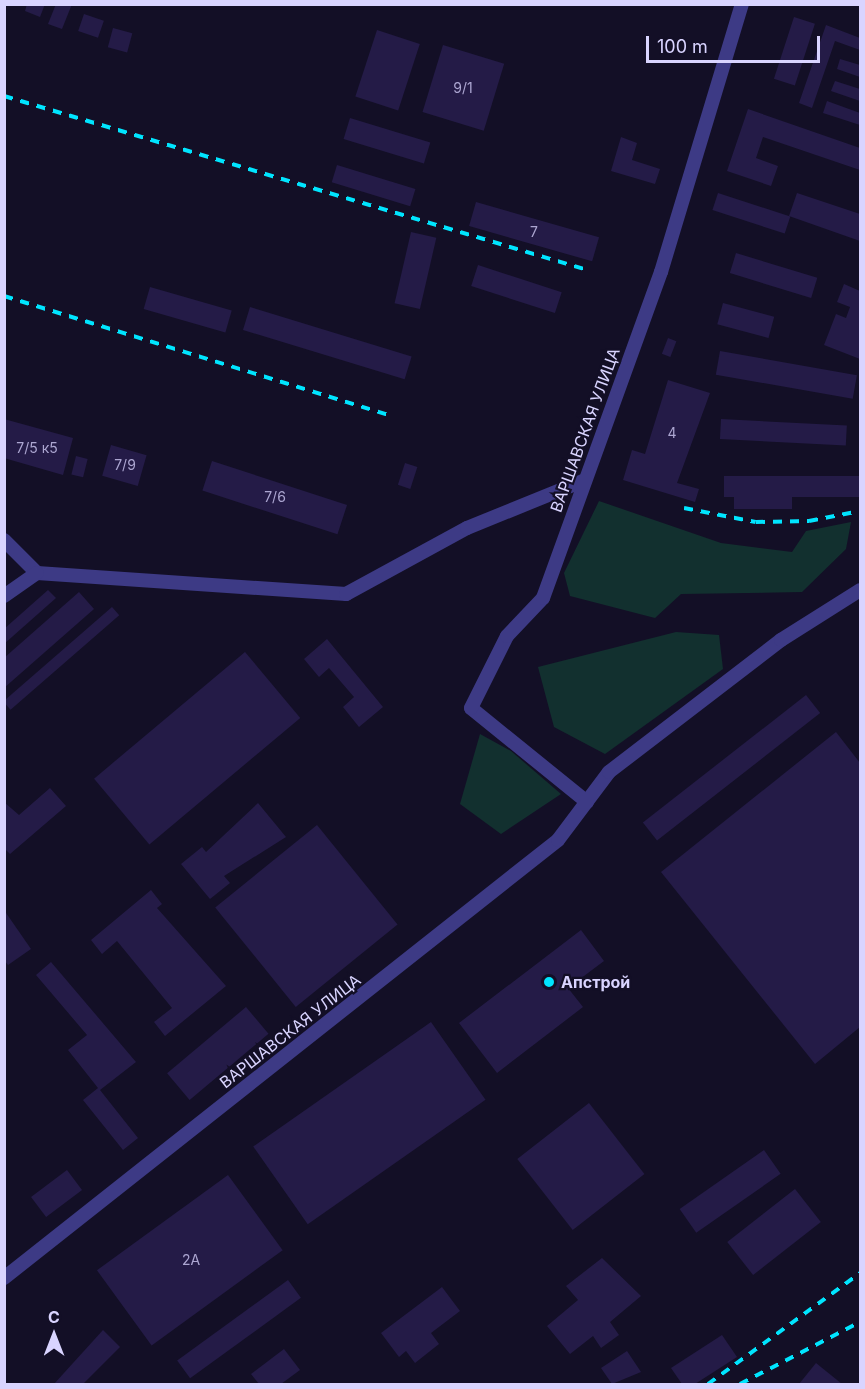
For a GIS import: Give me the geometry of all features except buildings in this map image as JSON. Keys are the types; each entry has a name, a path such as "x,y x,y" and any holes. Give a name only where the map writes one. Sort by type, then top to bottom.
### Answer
{"street":[{"name":"ВАРШАВСКАЯ УЛИЦА","path":"587,802 471,708 507,636 543,598 583,481 661,272 742,4"},
{"path":"4,596 38,573 346,594 467,528 583,481"},
{"path":"4,540 38,573"},
{"name":"ВАРШАВСКАЯ УЛИЦА","path":"4,1278 558,840 609,772 781,640 861,590"}],"green space":[{"path":"599,501 721,543 792,552 806,531 851,522 846,549 802,592 681,594 655,618 570,596 564,573"},
{"path":"676,632 719,635 723,669 605,754 554,727 538,667"},
{"path":"480,734 511,751 561,794 501,834 460,804"}],"railway":[{"path":"4,96 584,269"},
{"path":"4,296 389,415"},
{"path":"684,508 756,522 809,521 860,511"},
{"path":"708,1384 860,1273"},
{"path":"740,1384 860,1322"}],"place":[{"name":"Апстрой","path":"549,982"}]}
